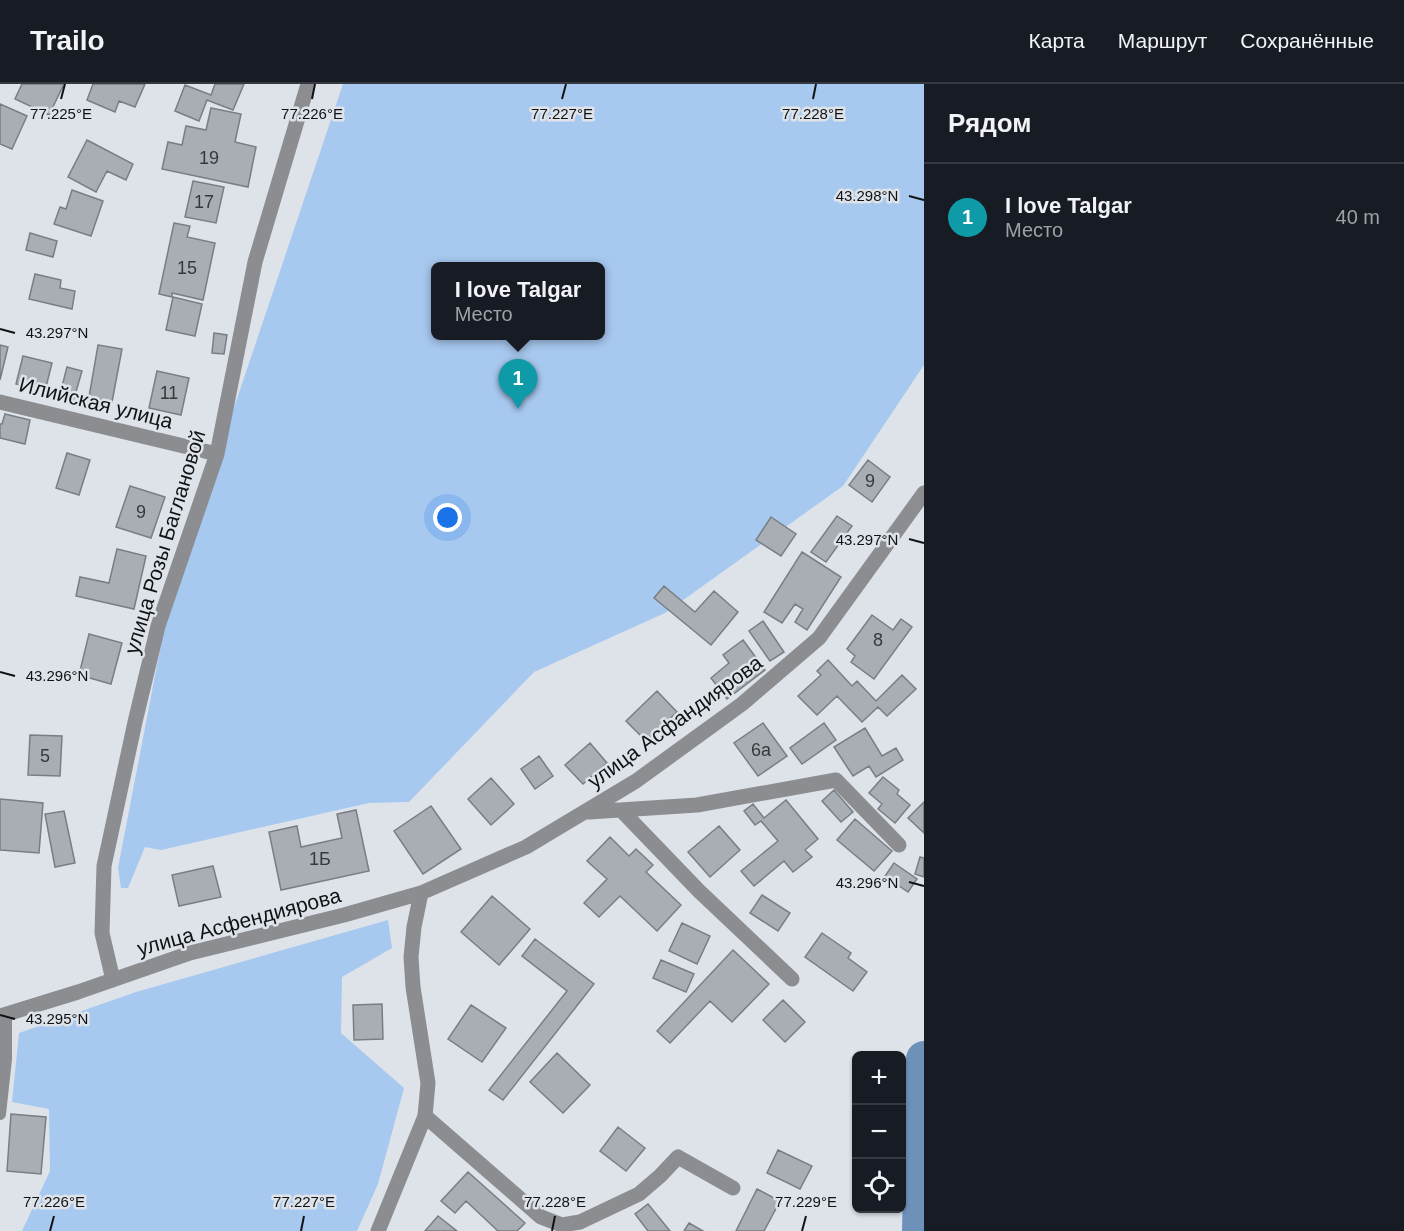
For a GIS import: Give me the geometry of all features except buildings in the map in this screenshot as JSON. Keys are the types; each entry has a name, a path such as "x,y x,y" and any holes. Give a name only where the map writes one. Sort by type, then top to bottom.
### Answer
{"street":[{"name":"улица Розы Баглановой","path":"112,980 102,933 104,866 158,626 217,454 255,262 308,84"},
{"name":"Илийская улица","path":"0,402 217,454"},
{"name":"улица Асфандиярова","path":"421,893 526,847 586,812 636,781 742,705 819,638 924,494"},
{"path":"586,812 698,805 836,780 899,844"},
{"path":"621,810 699,891 792,979"},
{"name":"улица Асфендиярова","path":"3,1016 190,953 344,915 421,893"},
{"path":"378,1231 425,1116 428,1083 413,987 411,957 421,893"},
{"path":"425,1116 540,1217 564,1228 639,1194 678,1157 733,1188"}],"lane":[{"path":"0,1114 6,1059 3,1016"}],"shaded area":[{"path":"343,84 924,84 924,365 843,486 665,613 534,672 409,802 369,803 161,850 145,847 128,888 121,888 118,868 168,608"},
{"path":"388,920 392,948 342,977 341,1033 404,1088 378,1184 357,1231 22,1231 50,1171 49,1109 12,1102 19,1033 136,992"}],"waterway":[{"path":"920,1231 924,1059"}],"place":[{"name":"I love Talgar","path":"518,409"}]}
